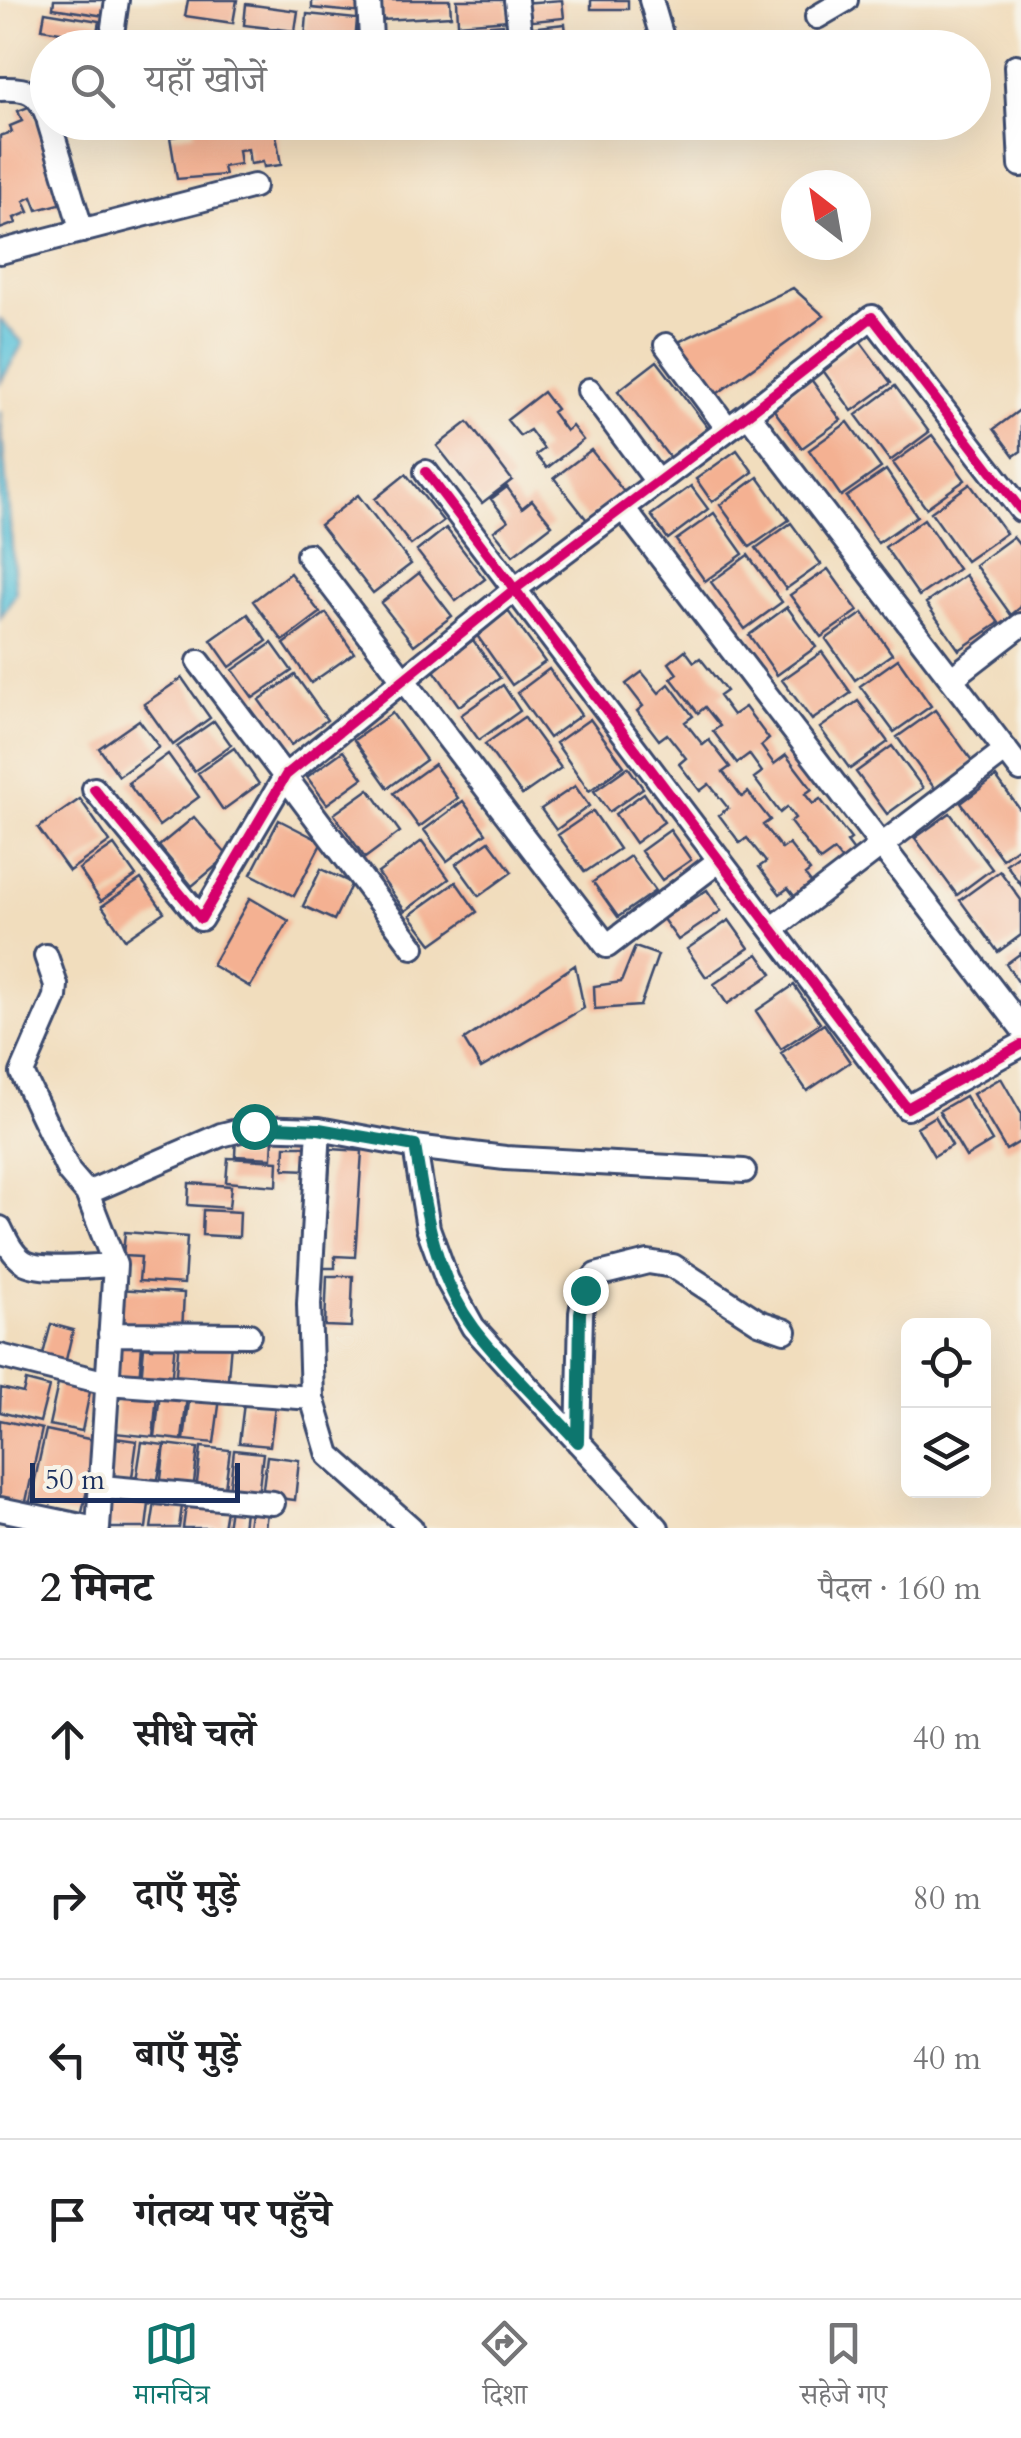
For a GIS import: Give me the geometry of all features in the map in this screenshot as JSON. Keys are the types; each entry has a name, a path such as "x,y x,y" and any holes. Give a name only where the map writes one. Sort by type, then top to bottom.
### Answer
{"street":[{"path":"113,27 118,0"},
{"path":"369,0 371,30"},
{"path":"516,0 520,30"},
{"path":"652,0 660,30"},
{"path":"817,17 846,0"},
{"path":"1016,66 1021,165"},
{"path":"54,140 82,230"},
{"path":"0,252 254,186"},
{"path":"94,789 201,919 286,775 514,589 658,483 872,316 1021,510"},
{"path":"666,345 728,429"},
{"path":"589,390 658,483"},
{"path":"748,414 1021,770"},
{"path":"426,472 908,1108 1021,1045"},
{"path":"623,508 1021,1027"},
{"path":"308,555 607,946 720,860"},
{"path":"951,678 1021,625"},
{"path":"199,662 413,948"},
{"path":"772,929 1006,750"},
{"path":"0,1508 94,1528 102,1487 115,1265 87,1193 69,1172 22,1074 55,997 56,985 46,956"},
{"path":"87,1193 221,1135 254,1126 319,1129 505,1158 744,1171"},
{"path":"319,1129 309,1304 312,1398 329,1455 411,1528"},
{"path":"415,1146 428,1228 455,1296 473,1327 657,1528"},
{"path":"0,1228 9,1247 24,1262 36,1266 115,1265"},
{"path":"578,1442 580,1313 585,1290 596,1275 648,1262 673,1266 760,1322 785,1331"},
{"path":"110,1334 249,1334"},
{"path":"0,1356 106,1383 312,1398"},
{"path":"102,1487 273,1503"}],"water":[{"path":"0,319 23,343 0,383"},
{"path":"0,411 16,593 0,618"}],"building":[{"path":"54,0 113,1 111,17 53,8"},
{"path":"188,0 237,0 233,23 185,16"},
{"path":"312,0 364,0 363,13 312,8"},
{"path":"381,0 450,0 451,16 382,20"},
{"path":"457,0 507,0 509,20 458,24"},
{"path":"562,0 564,18 524,22 522,3"},
{"path":"591,0 628,0 628,9 591,9"},
{"path":"246,4 298,11 295,30 244,25"},
{"path":"45,12 99,21 97,30 42,29"},
{"path":"307,14 357,19 356,30 306,30"},
{"path":"503,24 504,30 469,30 469,27"},
{"path":"565,24 566,30 528,30"},
{"path":"30,106 30,140 44,140 67,202 37,210 32,197 24,201 29,212 0,229 0,136 12,132 10,126 22,121 18,111"},
{"path":"170,140 277,140 281,165 250,164 248,149 238,150 240,164 223,167 225,175 177,179"},
{"path":"793,288 824,316 714,396 676,343"},
{"path":"860,341 891,383 852,411 822,369"},
{"path":"657,361 708,428 670,458 618,391"},
{"path":"810,378 841,420 802,448 771,406"},
{"path":"895,386 929,432 890,461 856,415"},
{"path":"543,392 566,431 572,426 583,440 547,468 536,455 544,449 530,430 520,436 507,420"},
{"path":"1021,409 1021,451 1014,456 994,429"},
{"path":"468,422 512,480 482,503 437,446"},
{"path":"848,422 881,468 841,496 809,450"},
{"path":"932,435 965,480 926,508 893,463"},
{"path":"591,450 624,492 587,520 554,478"},
{"path":"737,450 753,472 712,502 696,479"},
{"path":"886,470 917,516 878,543 846,497"},
{"path":"406,474 443,521 411,545 375,499"},
{"path":"758,477 789,520 750,547 720,505"},
{"path":"970,484 1006,533 966,561 931,512"},
{"path":"691,486 708,509 668,539 651,515"},
{"path":"507,487 522,508 532,500 552,525 513,555 494,531 508,521 491,499"},
{"path":"358,495 411,564 373,593 320,525"},
{"path":"714,513 743,554 705,581 676,540"},
{"path":"924,519 958,569 919,596 885,547"},
{"path":"791,523 821,564 786,589 756,548"},
{"path":"446,528 485,579 456,601 417,551"},
{"path":"1013,537 1021,547 1021,607 1011,615 975,565"},
{"path":"748,555 782,602 745,629 711,582"},
{"path":"828,569 858,611 821,637 790,595"},
{"path":"290,573 320,613 283,641 253,601"},
{"path":"419,573 452,616 414,645 381,603"},
{"path":"965,575 999,623 959,650 926,603"},
{"path":"787,607 816,647 777,675 749,635"},
{"path":"508,611 545,662 512,685 476,634"},
{"path":"326,613 354,653 311,683 284,644"},
{"path":"863,613 892,654 855,680 826,639"},
{"path":"248,614 267,641 230,667 211,640"},
{"path":"473,640 500,678 459,706 433,669"},
{"path":"272,643 292,671 253,698 233,670"},
{"path":"685,650 694,662 700,658 726,691 719,696 733,715 745,707 769,739 761,746 774,764 786,755 812,789 805,794 813,804 820,799 851,839 847,842 856,854 844,863 834,851 820,861 790,822 795,818 787,807 780,813 754,778 762,772 749,754 737,763 713,731 720,726 705,707 698,713 671,678 677,674 669,663"},
{"path":"822,652 851,693 812,720 782,680"},
{"path":"898,659 931,706 894,732 860,686"},
{"path":"549,669 581,715 549,738 517,693"},
{"path":"642,672 659,693 669,684 693,716 685,722 703,745 709,740 730,767 723,772 742,797 748,792 770,820 763,825 782,849 789,844 810,871 805,875 815,888 798,901 788,888 780,894 759,867 766,862 747,838 740,843 719,815 728,808 709,784 700,791 679,764 686,758 667,734 659,740 637,711 643,706 626,684"},
{"path":"295,675 327,720 291,745 259,700"},
{"path":"182,678 210,718 173,745 144,704"},
{"path":"503,685 520,711 479,740 461,715"},
{"path":"858,701 888,742 850,769 820,728"},
{"path":"935,710 973,762 935,789 897,737"},
{"path":"392,713 426,760 388,788 354,740"},
{"path":"524,717 561,768 522,795 485,744"},
{"path":"590,719 624,766 589,791 556,743"},
{"path":"139,720 159,747 119,776 99,748"},
{"path":"214,721 231,745 194,771 177,747"},
{"path":"892,746 923,788 887,814 856,772"},
{"path":"234,748 259,784 223,810 198,773"},
{"path":"343,751 363,778 327,804 307,777"},
{"path":"168,754 199,797 159,826 128,783"},
{"path":"434,764 458,798 419,827 394,793"},
{"path":"628,767 643,788 609,812 594,791"},
{"path":"996,777 1021,811 1021,845 1002,859 961,803"},
{"path":"575,786 589,806 556,830 541,809"},
{"path":"369,789 400,832 365,858 334,814"},
{"path":"644,793 664,822 635,843 615,814"},
{"path":"80,799 110,842 69,871 38,828"},
{"path":"463,801 486,833 447,861 424,830"},
{"path":"593,811 619,849 585,872 558,835"},
{"path":"950,813 992,869 957,895 915,838"},
{"path":"194,817 228,856 192,886 159,846"},
{"path":"279,820 322,842 294,896 251,874"},
{"path":"670,830 691,860 662,880 641,851"},
{"path":"422,841 449,879 405,911 378,873"},
{"path":"489,841 512,872 479,896 456,864"},
{"path":"114,845 136,876 101,901 79,869"},
{"path":"1021,853 1021,885 1006,864"},
{"path":"630,856 655,891 618,917 593,882"},
{"path":"321,869 352,883 334,920 303,906"},
{"path":"1000,871 1021,900 1021,935 998,952 960,900"},
{"path":"141,879 164,912 125,939 102,906"},
{"path":"456,882 477,912 432,944 410,915"},
{"path":"707,890 721,911 678,940 663,919"},
{"path":"250,898 289,921 250,987 212,965"},
{"path":"729,920 749,948 706,977 687,949"},
{"path":"635,947 658,955 640,1006 595,1009 594,986 621,982"},
{"path":"1021,953 1021,986 1006,964"},
{"path":"758,954 772,974 727,1004 714,984"},
{"path":"575,965 584,1008 481,1068 464,1040"},
{"path":"794,985 820,1023 781,1049 756,1011"},
{"path":"824,1024 850,1062 807,1091 781,1053"},
{"path":"1001,1078 1021,1113 1021,1141 1006,1150 973,1094"},
{"path":"965,1096 992,1141 966,1157 939,1111"},
{"path":"935,1116 952,1145 934,1156 917,1127"},
{"path":"236,1135 273,1137 272,1158 235,1156"},
{"path":"285,1146 309,1146 309,1170 284,1169"},
{"path":"331,1149 362,1151 355,1257 335,1256 335,1268 323,1268"},
{"path":"228,1158 278,1161 277,1186 226,1182"},
{"path":"189,1183 231,1186 229,1208 188,1205"},
{"path":"203,1210 240,1212 239,1237 202,1235"},
{"path":"125,1232 187,1237 184,1284 139,1281 141,1257 123,1256"},
{"path":"327,1276 353,1276 351,1327 325,1326"},
{"path":"117,1289 184,1293 182,1332 114,1329"},
{"path":"51,1324 73,1330 65,1364 42,1358"},
{"path":"120,1337 142,1345 139,1381 117,1379"},
{"path":"153,1338 175,1340 171,1385 141,1382 144,1347 153,1348"},
{"path":"179,1339 231,1343 227,1389 175,1384"},
{"path":"60,1375 92,1382 82,1431 49,1425"},
{"path":"26,1381 49,1387 40,1422 0,1412 1,1388 23,1393"},
{"path":"118,1390 157,1394 153,1437 114,1433"},
{"path":"160,1393 187,1396 182,1440 155,1437"},
{"path":"190,1394 220,1398 214,1443 184,1440"},
{"path":"244,1403 275,1406 270,1446 239,1443"},
{"path":"0,1420 42,1429 25,1506 0,1501"},
{"path":"46,1430 98,1441 81,1517 29,1506"},
{"path":"115,1438 137,1441 131,1485 109,1482"},
{"path":"142,1442 164,1445 156,1490 135,1487"},
{"path":"165,1444 198,1448 193,1492 160,1488"},
{"path":"201,1447 230,1450 224,1495 196,1492"},
{"path":"234,1450 263,1453 258,1496 229,1493"},
{"path":"267,1456 299,1460 295,1500 262,1496"},
{"path":"108,1492 150,1496 146,1528 104,1528"},
{"path":"156,1496 183,1499 179,1528 151,1528"},
{"path":"187,1499 227,1504 223,1528 183,1528"},
{"path":"231,1501 246,1503 243,1528 227,1528"},
{"path":"251,1503 268,1505 265,1528 248,1528"}],"cycle path":[{"path":"94,789 201,919 286,775 515,589 872,317 1021,510"},
{"path":"426,472 907,1108 1021,1045"}],"route":[{"path":"254,1126 319,1129 415,1146 428,1228 447,1280 473,1327 578,1442 580,1313 585,1290"}]}
